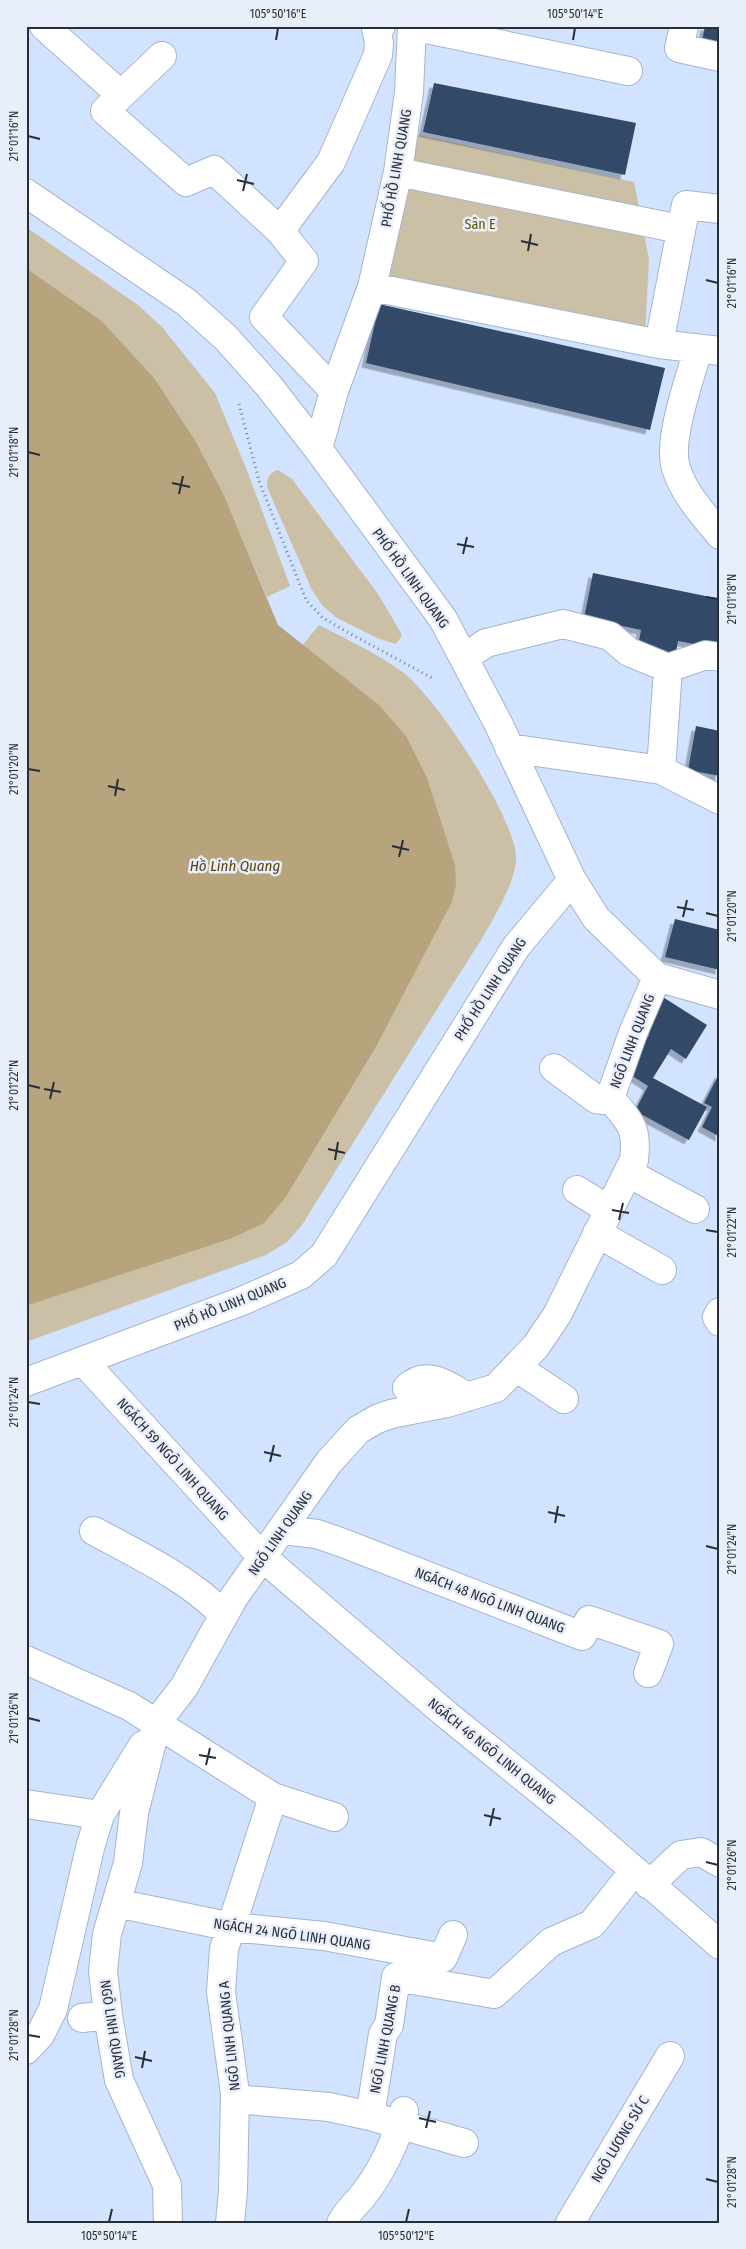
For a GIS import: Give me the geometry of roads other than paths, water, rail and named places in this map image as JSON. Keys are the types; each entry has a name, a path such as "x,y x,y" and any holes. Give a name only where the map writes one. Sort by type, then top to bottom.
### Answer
{"street":[{"path":"44,26 122,95"},
{"path":"412,26 628,71"},
{"name":"PHỐ HỒ LINH QUANG","path":"318,449 334,391 372,286 398,172 409,92 412,26"},
{"path":"684,26 678,48 720,57"},
{"path":"280,230 331,162 378,55 379,43 375,27"},
{"path":"162,56 105,111 186,182 214,170 280,230 304,261 264,317 334,391"},
{"path":"398,172 683,217 720,209"},
{"name":"PHỐ HỒ LINH QUANG","path":"26,193 186,302 226,338 268,385 318,449 443,619 510,748 572,880 516,947 324,1255 301,1275 266,1291 26,1382"},
{"path":"659,344 683,217"},
{"path":"372,286 659,344 709,350 673,443 676,467 690,497 720,535"},
{"path":"464,658 486,643 563,624 610,636 629,652 668,668 706,655 720,657"},
{"path":"662,770 668,668"},
{"path":"510,748 662,770 720,800"},
{"path":"572,880 596,918 657,977 720,995"},
{"name":"NGÕ LINH QUANG","path":"168,2223 166,2185 120,2080 95,2016 107,1934 128,1863 134,1813 157,1722 184,1687 224,1615 262,1557 283,1530 329,1462 358,1430 376,1419 391,1414 467,1397 496,1388 536,1346 557,1315 634,1160 636,1141 631,1124 610,1098 633,1033 657,977"},
{"path":"554,1068 596,1099 604,1100 610,1098"},
{"path":"628,1173 695,1208"},
{"path":"577,1190 603,1221 662,1270"},
{"path":"720,1312 717,1317 720,1322"},
{"name":"NGÁCH 59 NGÕ LINH QUANG","path":"83,1361 262,1557"},
{"path":"516,1367 564,1399"},
{"path":"406,1388 414,1381 425,1378 449,1386 467,1397"},
{"name":"NGÁCH 48 NGÕ LINH QUANG","path":"283,1530 317,1534 343,1543 582,1636 589,1620 659,1644 648,1672"},
{"path":"94,1531 170,1572 200,1593 224,1615"},
{"name":"NGÁCH 46 NGÕ LINH QUANG","path":"262,1557 439,1708 580,1823 720,1946"},
{"path":"26,1660 99,1691 157,1722 273,1797 334,1817"},
{"path":"26,2050 40,2035 53,2009 90,1848 100,1815 157,1722"},
{"name":"NGÕ LINH QUANG A","path":"230,2223 235,2099 221,1992 224,1949 273,1797"},
{"path":"26,1804 100,1815"},
{"path":"642,1878 681,1856 701,1852 720,1863"},
{"name":"NGÕ LINH QUANG B","path":"370,2116 383,2034 390,2025 396,1977 494,1994 551,1942 592,1924 642,1878"},
{"name":"NGÁCH 24 NGÕ LINH QUANG","path":"116,1903 232,1927 324,1936 443,1958 453,1935"},
{"path":"417,1982 421,1955"},
{"name":"NGÕ LƯƠNG SỬ C","path":"570,2223 670,2056"},
{"path":"235,2099 329,2107 370,2116 403,2117 464,2142"},
{"path":"341,2223 351,2206 361,2198 387,2158 403,2117"}],"water":[{"name":"Hồ Linh Quang","path":"26,268 102,321 155,379 195,440 224,495 278,625 379,705 406,736 427,778 455,865 456,885 452,902 376,1047 286,1197 264,1223 230,1239 26,1306"}],"park label":[{"name":"Sân E","path":"480,224"}]}
